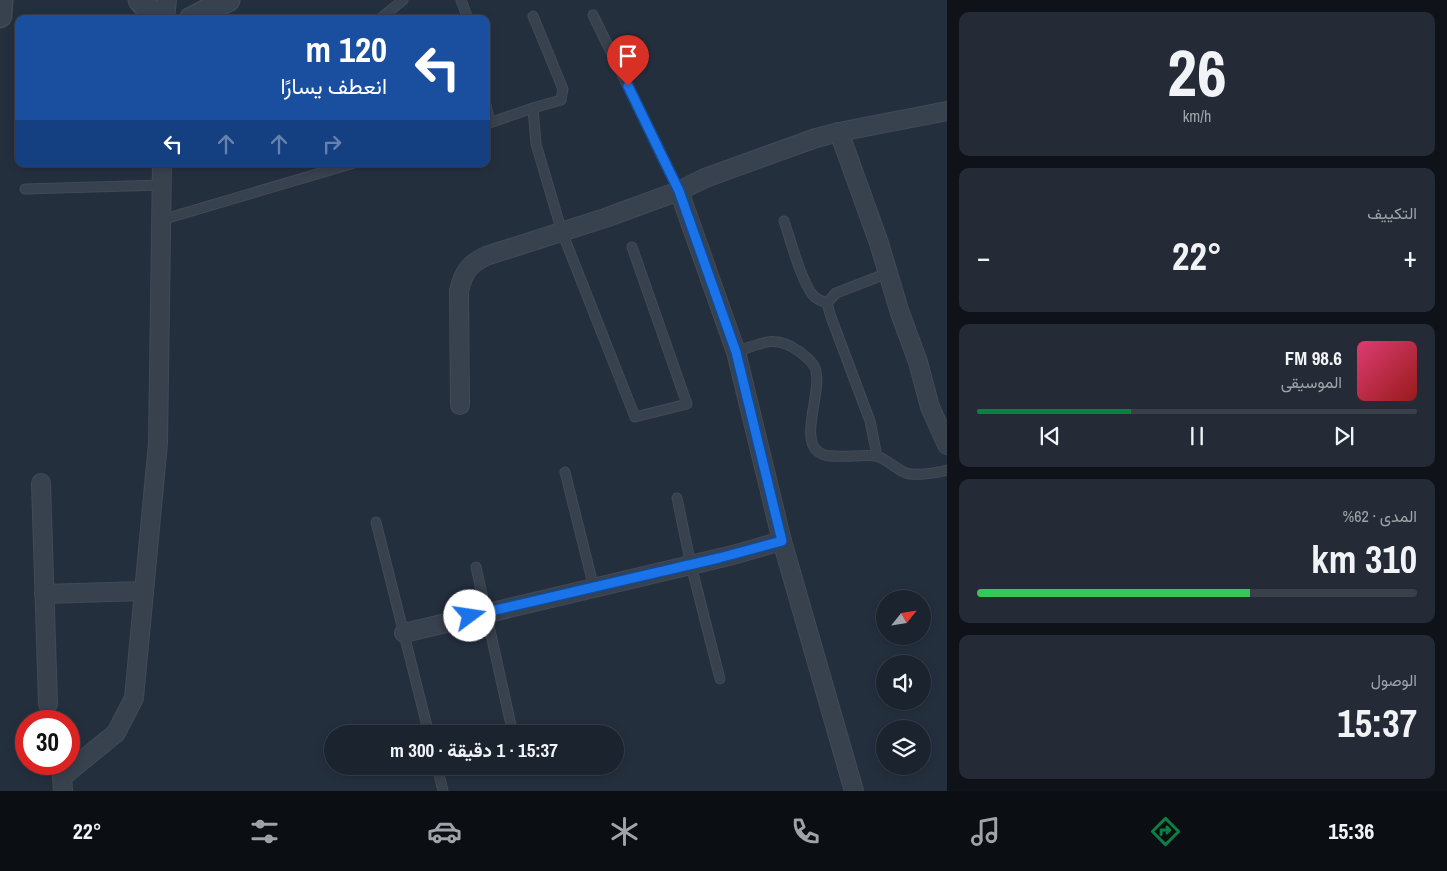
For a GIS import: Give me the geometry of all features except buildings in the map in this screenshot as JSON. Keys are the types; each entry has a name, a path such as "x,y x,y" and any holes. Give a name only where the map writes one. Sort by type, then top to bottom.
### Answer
{"street":[{"path":"0,16 1,0"},
{"path":"140,0 155,15"},
{"path":"164,15 166,0"},
{"path":"199,15 228,0"},
{"path":"460,405 460,291 462,277 469,267 486,256 562,232 679,191 705,178 807,141 839,132 947,111"},
{"path":"839,132 873,227 900,313 912,342 930,407 947,445"},
{"path":"63,791 62,777 116,733 134,698 158,443 162,167"},
{"path":"679,191 736,352 782,541 854,791"},
{"path":"41,483 48,704"},
{"path":"404,633 486,612 691,565 782,541"},
{"path":"44,594 144,591"}],"lane":[{"path":"385,15 403,0"},
{"path":"461,0 467,15"},
{"path":"594,15 679,191"},
{"path":"490,122 561,100 563,89 533,16"},
{"path":"533,108 536,144 562,232 635,417 687,404 632,248"},
{"path":"162,220 342,167"},
{"path":"25,190 162,185"},
{"path":"784,221 806,283 818,300 827,303"},
{"path":"827,303 836,294 888,273"},
{"path":"827,303 870,421 877,456"},
{"path":"736,352 770,340 786,342 802,353 815,367 818,382 810,433 815,448 823,455 877,456 906,473 938,473 947,470"},
{"path":"565,472 594,588"},
{"path":"677,498 691,565 720,679"},
{"path":"376,522 427,725"},
{"path":"476,567 511,725"},
{"path":"439,775 443,791"}],"route":[{"path":"470,616 719,558 782,541 736,352 679,191 628,86"}]}
